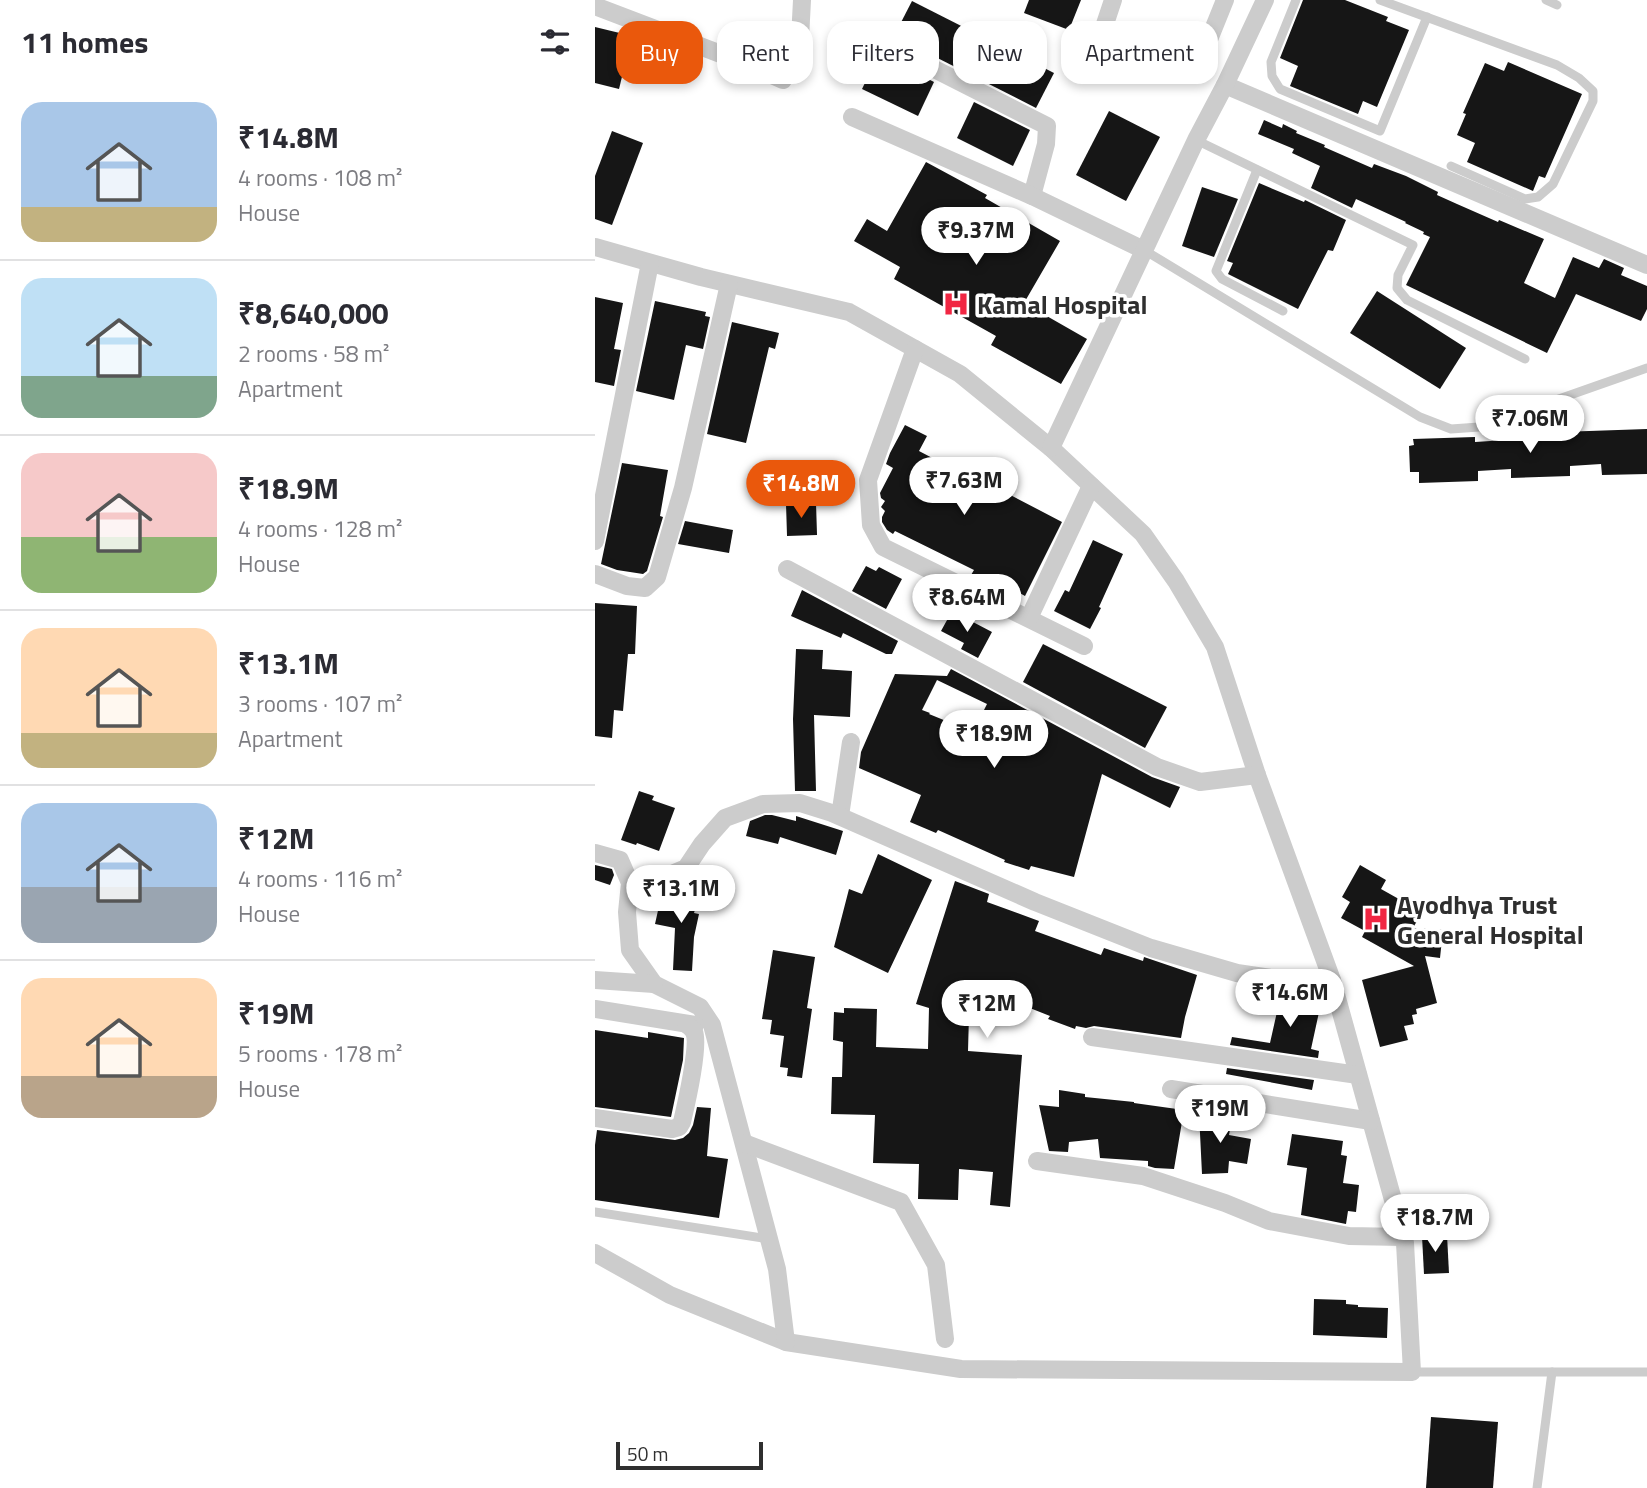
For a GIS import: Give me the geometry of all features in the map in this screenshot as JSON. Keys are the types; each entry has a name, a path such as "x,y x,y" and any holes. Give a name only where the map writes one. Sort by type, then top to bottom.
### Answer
{"street":[{"path":"595,6 783,80 800,39 802,0"},
{"path":"1113,0 1103,36 1113,48 1168,68 1191,72 1200,62 1225,0"},
{"path":"1051,448 1265,0"},
{"path":"939,71 1047,126 1046,144 1032,196"},
{"path":"1225,85 1647,265"},
{"path":"852,117 1032,196 1144,250"},
{"path":"595,247 729,284 849,312 961,374 1051,448 1143,534 1176,581 1215,647 1257,775 1332,980 1405,1243 1412,1372 961,1369 786,1342 670,1295 595,1253"},
{"path":"595,541 650,263"},
{"path":"595,574 627,586 645,588 657,577 683,488 729,284"},
{"path":"915,349 868,480 871,525 883,547 1084,646"},
{"path":"1029,618 1091,486"},
{"path":"787,569 1157,767 1201,782 1257,775"},
{"path":"840,816 851,742"},
{"path":"630,883 660,879 686,869 725,818 763,804 800,803 840,816 1035,902 1151,948 1237,973 1291,981 1332,980"},
{"path":"595,853 619,860 630,883 627,912 630,950 654,984"},
{"path":"595,980 654,984 700,1007 712,1025 777,1269 786,1342"},
{"path":"595,1009 686,1024 712,1025"},
{"path":"595,1118 672,1129 679,1127 694,1066 695,1034 686,1024"},
{"path":"1092,1037 1358,1075"},
{"path":"1171,1089 1371,1121"},
{"path":"744,1143 901,1202 936,1265 945,1339"},
{"path":"1037,1161 1143,1176 1225,1203 1269,1221 1349,1236 1403,1237"}],"lane":[{"path":"1296,0 1271,62 1272,76 1280,89 1380,131 1427,18"},
{"path":"1380,0 1557,65 1579,78 1593,91 1593,101 1553,184 1538,197 1525,199 1451,166"},
{"path":"1546,0 1557,5"},
{"path":"1196,140 1413,245 1398,275 1398,288 1407,300 1525,359"},
{"path":"1257,170 1216,271 1222,279 1283,312"},
{"path":"1144,250 1420,417 1451,429 1479,427 1647,368"},
{"path":"595,1212 769,1239"},
{"path":"1412,1372 1647,1372"},
{"path":"1537,1488 1552,1372"}],"building":[{"path":"1029,0 1081,0 1073,21 1061,21 1061,27 1024,13"},
{"path":"1303,0 1345,0 1388,17 1386,21 1409,30 1377,107 1363,101 1358,114 1290,86 1298,66 1280,58"},
{"path":"912,1 953,22 953,66 939,59 939,21 902,21"},
{"path":"595,27 616,32 616,84 620,84 619,89 595,83"},
{"path":"1508,62 1582,94 1545,178 1539,176 1533,191 1467,162 1475,143 1457,135 1466,114 1463,113 1485,63 1504,71"},
{"path":"1047,69 1054,73 1036,108 989,84 1047,84"},
{"path":"864,84 933,84 918,116 862,89"},
{"path":"974,102 1030,130 1013,166 957,138"},
{"path":"1109,111 1160,137 1126,201 1076,175"},
{"path":"1264,120 1282,128 1283,124 1297,131 1296,133 1325,145 1324,147 1372,168 1374,164 1406,176 1438,192 1437,195 1544,239 1524,283 1555,298 1573,257 1599,268 1604,259 1624,268 1621,275 1647,286 1647,309 1641,321 1576,294 1547,353 1406,285 1430,237 1406,222 1356,199 1352,208 1311,188 1320,166 1292,153 1294,149 1258,134"},
{"path":"612,131 643,143 612,225 595,219 595,176"},
{"path":"926,162 987,195 985,198 1060,241 1024,303 1087,339 1061,384 991,345 996,336 894,279 900,267 854,241 867,219 887,231"},
{"path":"1259,183 1304,202 1305,200 1346,220 1333,251 1328,250 1298,309 1228,274 1233,263 1227,261"},
{"path":"1202,187 1238,199 1214,257 1182,246"},
{"path":"1377,291 1466,348 1440,389 1350,333"},
{"path":"595,297 623,303 614,349 621,350 614,386 595,382"},
{"path":"655,301 706,312 705,316 710,317 703,349 686,345 674,400 636,391"},
{"path":"732,322 779,333 775,349 769,347 746,443 707,434"},
{"path":"905,425 927,436 919,451 1062,522 1025,596 998,581 994,588 971,575 974,570 895,531 893,534 887,530 882,522 885,511 881,507 885,501 880,493 893,468 886,464 890,453"},
{"path":"1647,429 1647,474 1602,475 1601,464 1570,466 1570,476 1511,478 1511,469 1478,471 1478,481 1419,483 1419,472 1410,472 1409,446 1414,445 1413,439 1475,437 1475,442 1506,440 1506,434"},
{"path":"622,463 668,470 660,516 663,517 647,571 643,574 617,570 601,564"},
{"path":"816,503 817,535 787,536 786,504"},
{"path":"685,521 733,530 729,553 678,544"},
{"path":"1093,540 1123,554 1090,629 1054,611 1065,590 1069,592"},
{"path":"866,566 876,571 879,567 902,579 886,609 852,591"},
{"path":"802,590 898,641 892,654 886,654 843,633 841,638 791,616"},
{"path":"595,603 637,606 635,654 628,654 623,711 614,710 612,738 595,736"},
{"path":"952,611 992,632 978,658 961,649 964,643 941,631"},
{"path":"1043,644 1167,707 1145,748 1023,682"},
{"path":"796,649 823,650 822,669 852,671 850,717 814,715 816,791 795,791 793,719"},
{"path":"951,669 1152,777 1180,787 1170,808 1102,774 1074,877 1031,866 1029,870 1004,862 1005,860 938,830 936,833 910,822 921,795 859,768 861,752 895,674 947,676","holes":["937,680 987,704 973,732 922,710"]},
{"path":"639,791 654,796 652,800 675,808 659,851 621,840"},
{"path":"765,815 796,821 796,816 843,831 836,855 780,837 778,844 746,836 750,821"},
{"path":"878,854 932,880 888,973 834,947 849,889 862,894"},
{"path":"595,865 612,869 614,875 610,885 595,880"},
{"path":"1360,865 1386,880 1381,889 1422,912 1413,928 1443,930 1440,958 1425,956 1437,1003 1416,1009 1417,1014 1412,1015 1414,1024 1404,1026 1408,1040 1380,1047 1362,980 1414,966 1362,937 1365,931 1341,918 1350,902 1342,897"},
{"path":"955,881 989,894 987,902 1039,921 1035,931 1101,955 1104,948 1143,961 1144,957 1197,975 1181,1038 1094,1026 1076,1026 1075,1029 1010,1000 1005,1023 969,1015 968,1051 1022,1055 1010,1207 990,1205 993,1172 959,1169 958,1200 918,1199 919,1164 873,1163 875,1115 831,1114 832,1077 842,1077 843,1042 833,1040 834,1012 844,1013 844,1008 877,1009 876,1047 928,1049 929,1008 916,1004"},
{"path":"674,886 700,893 694,913 699,914 694,937 692,971 673,970 675,928 655,924 659,906 668,908"},
{"path":"773,950 815,957 807,1008 812,1009 802,1078 787,1076 788,1068 780,1067 784,1036 770,1034 772,1020 762,1019"},
{"path":"1281,994 1321,1003 1311,1049 1319,1051 1318,1058 1230,1045 1232,1037 1270,1043"},
{"path":"595,1030 648,1038 648,1032 684,1038 683,1060 671,1117 595,1107"},
{"path":"1227,1068 1314,1080 1312,1090 1226,1074"},
{"path":"1059,1090 1085,1094 1085,1097 1184,1110 1174,1169 1148,1166 1148,1161 1100,1158 1098,1139 1069,1142 1068,1152 1049,1151 1039,1105 1059,1107"},
{"path":"697,1107 711,1108 707,1156 728,1159 719,1218 595,1200 597,1130 675,1140 689,1133"},
{"path":"1199,1113 1232,1118 1229,1135 1251,1139 1247,1164 1229,1161 1228,1173 1202,1174"},
{"path":"1292,1134 1343,1141 1341,1155 1347,1156 1343,1183 1359,1185 1356,1212 1348,1211 1346,1224 1301,1215 1307,1168 1287,1165"},
{"path":"1447,1235 1449,1273 1424,1274 1422,1236"},
{"path":"1314,1299 1346,1300 1346,1304 1358,1307 1388,1308 1387,1338 1313,1335"},
{"path":"1431,1417 1498,1422 1493,1488 1426,1488"}],"place":[{"name":"Kamal Hospital","path":"956,304"},
{"name":"Ayodhya Trust General Hospital","path":"1376,919"}]}
